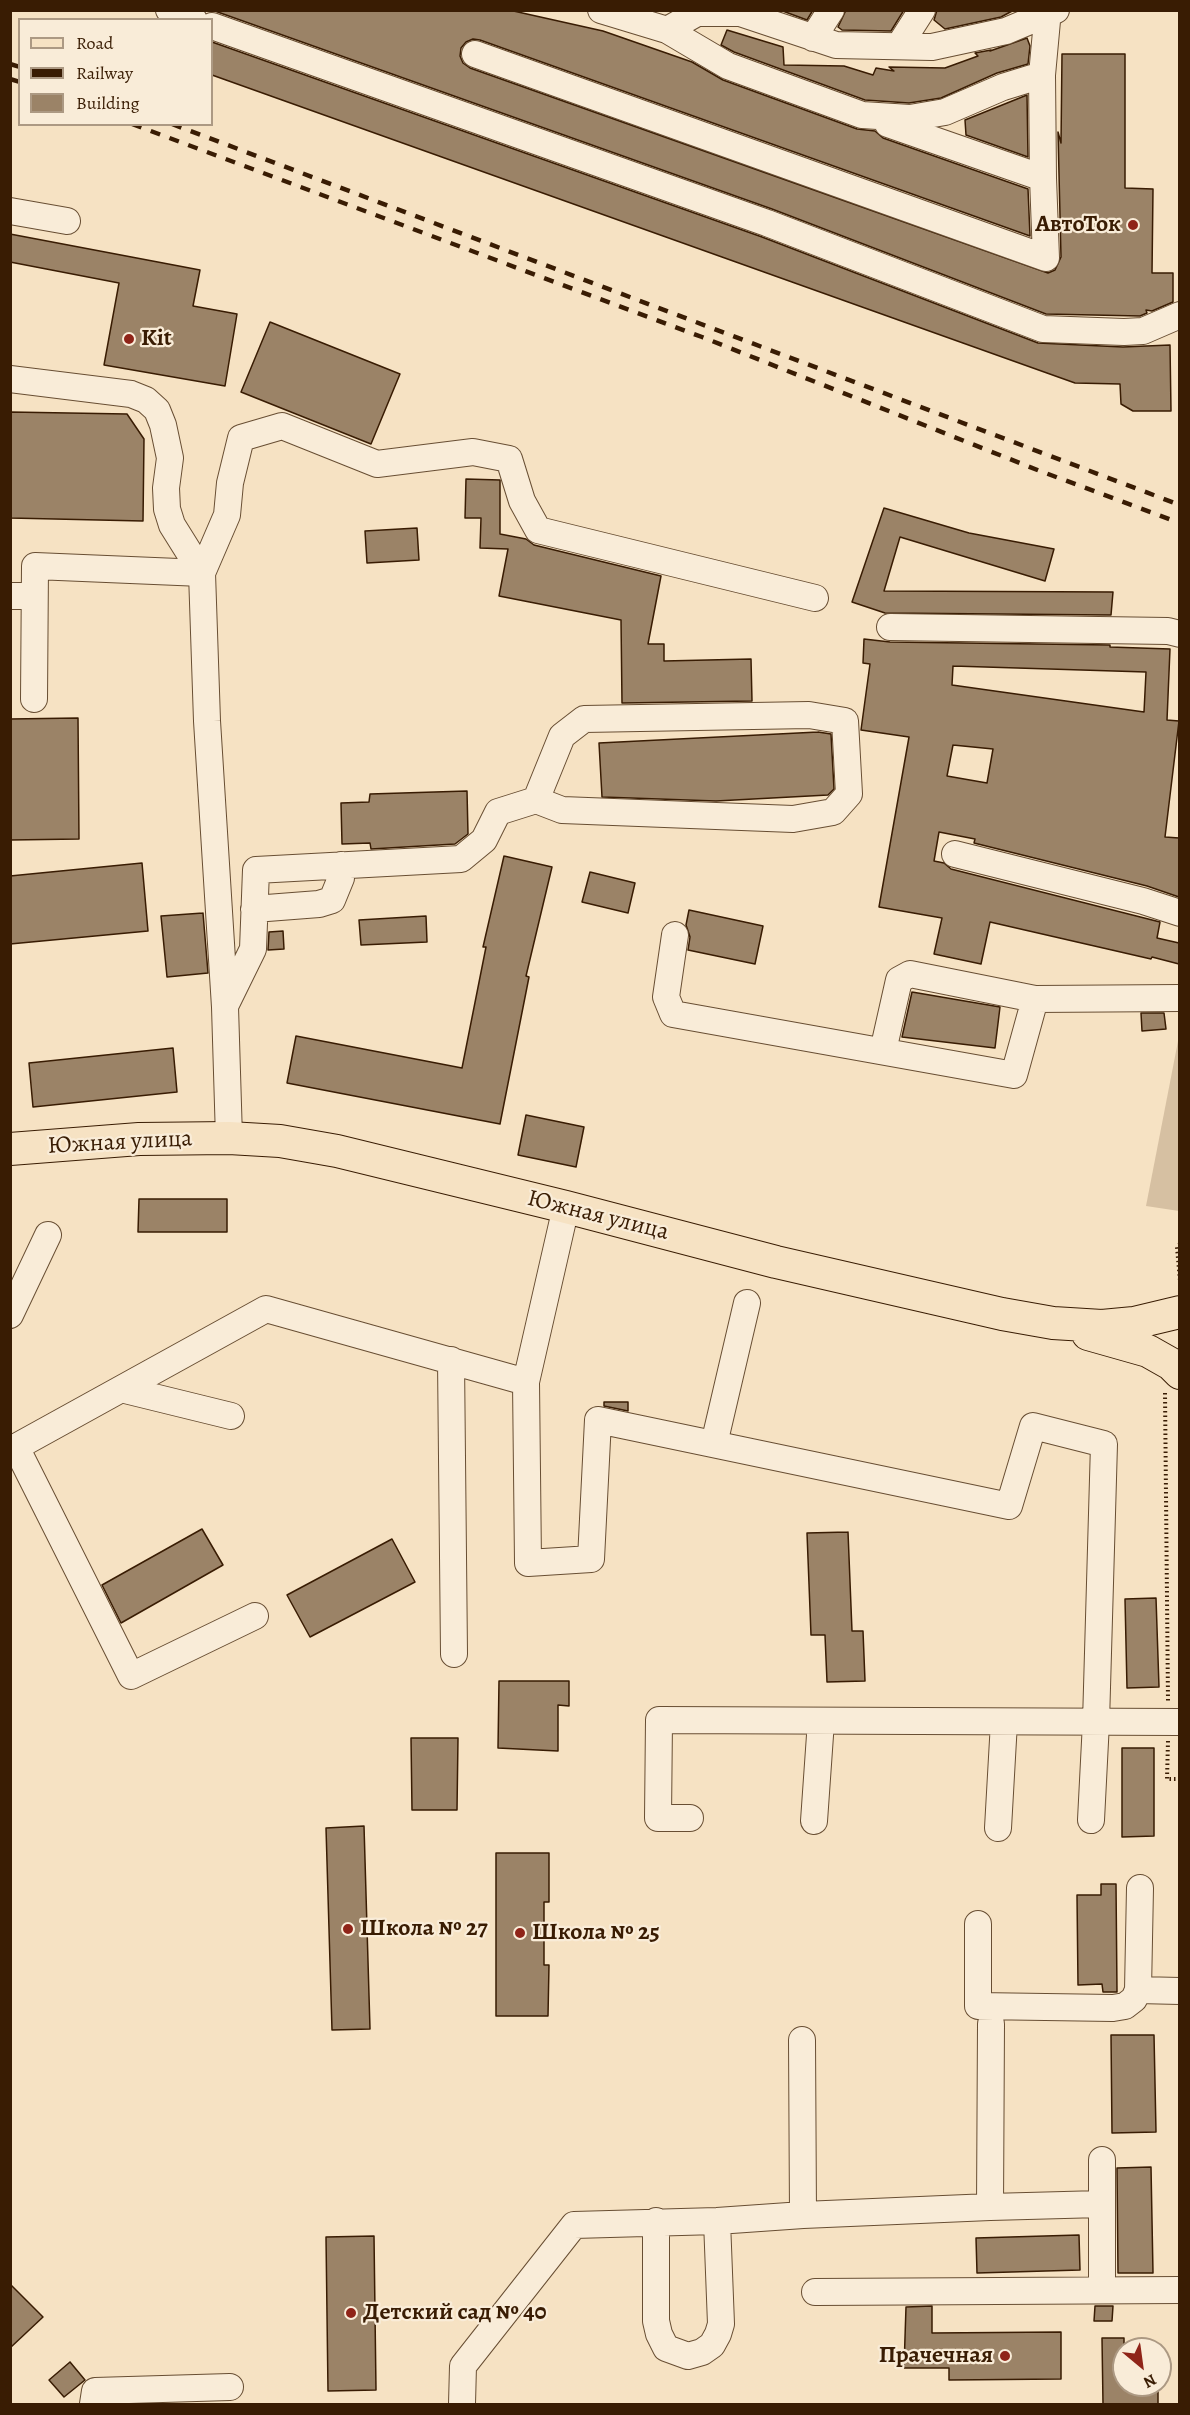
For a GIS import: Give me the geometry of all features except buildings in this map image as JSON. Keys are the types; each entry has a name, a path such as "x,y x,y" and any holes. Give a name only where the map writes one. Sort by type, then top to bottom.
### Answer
{"main road":[{"name":"Южная улица","path":"10,1149 139,1139 229,1138 280,1142 337,1151 799,1267 1053,1323 1101,1326 1134,1323 1179,1312"},
{"path":"1053,1323 1148,1351 1175,1369"}],"lane":[{"path":"169,10 189,18"},
{"path":"601,10 667,30 728,66 1043,178"},
{"path":"813,38 831,10"},
{"path":"899,46 922,10"},
{"path":"667,30 697,12 725,12 740,13 836,45 932,47 1006,31 1050,12"},
{"path":"475,54 1046,258 1042,75 1050,12"},
{"path":"213,26 756,219 1043,328 1143,331 1179,315"},
{"path":"862,115 910,118 945,111 1003,87 1042,75"},
{"path":"10,211 67,222"},
{"path":"10,379 131,394 146,400 157,410 163,425 170,458 166,488 167,509 172,525 202,573"},
{"path":"229,1138 225,1007 207,722 202,573 227,515 230,483 241,438 282,426 377,464 473,452 509,459 522,501 538,530 815,598"},
{"path":"34,699 22,596 35,566 202,573"},
{"path":"890,627 1168,631 1179,634"},
{"path":"225,1007 253,949 256,870 461,859 484,840 498,812 536,800 562,810 793,819 833,812 849,794 845,721 809,715 584,719 562,736 536,800"},
{"path":"955,854 1143,901 1179,913"},
{"path":"255,909 319,904 332,900 339,885 341,865"},
{"path":"675,935 666,997 673,1014 1014,1075 1035,999"},
{"path":"883,1051 899,980 910,974 1035,999 1179,998"},
{"path":"566,1207 526,1382 528,1563 591,1559 598,1420 1009,1506 1033,1426 1104,1444 1091,1820"},
{"path":"10,1315 48,1235"},
{"path":"714,1444 747,1303"},
{"path":"255,1616 131,1676 12,1449 266,1309 526,1382"},
{"path":"451,1360 454,1654"},
{"path":"121,1389 231,1416"},
{"path":"690,1818 658,1818 658,1720 1174,1722"},
{"path":"814,1821 821,1721"},
{"path":"998,1828 1004,1722"},
{"path":"978,1924 978,2006 1113,2008 1125,2006 1134,1999 1138,1990 1140,1888"},
{"path":"1138,1990 1179,1991"},
{"path":"990,2207 991,2024"},
{"path":"802,2040 803,2215"},
{"path":"1102,2160 1102,2289"},
{"path":"462,2404 463,2366 574,2225 1101,2204"},
{"path":"656,2221 656,2321 659,2334 666,2348 688,2356 702,2352 712,2345 721,2324 717,2221"},
{"path":"815,2292 1179,2290"},
{"path":"93,2404 95,2391 230,2387"}],"path":[{"path":"1179,1244 1177,1247 1179,1281"},
{"path":"1175,1369 1165,1388 1174,1722 1167,1779 1179,1779"}],"shaded area":[{"path":"1180,1036 1179,1211 1146,1206"}],"railway":[{"path":"10,64 18,66"},
{"path":"10,79 18,81"},
{"path":"137,126 702,337 1040,471 1180,523"},
{"path":"177,126 1180,505"}],"place":[{"name":"АвтоТок","path":"1133,225"},
{"name":"Kit","path":"129,339"},
{"name":"Школа № 27","path":"348,1929"},
{"name":"Школа № 25","path":"520,1933"},
{"name":"Детский сад № 40","path":"351,2313"},
{"name":"Прачечная","path":"1005,2356"}]}
